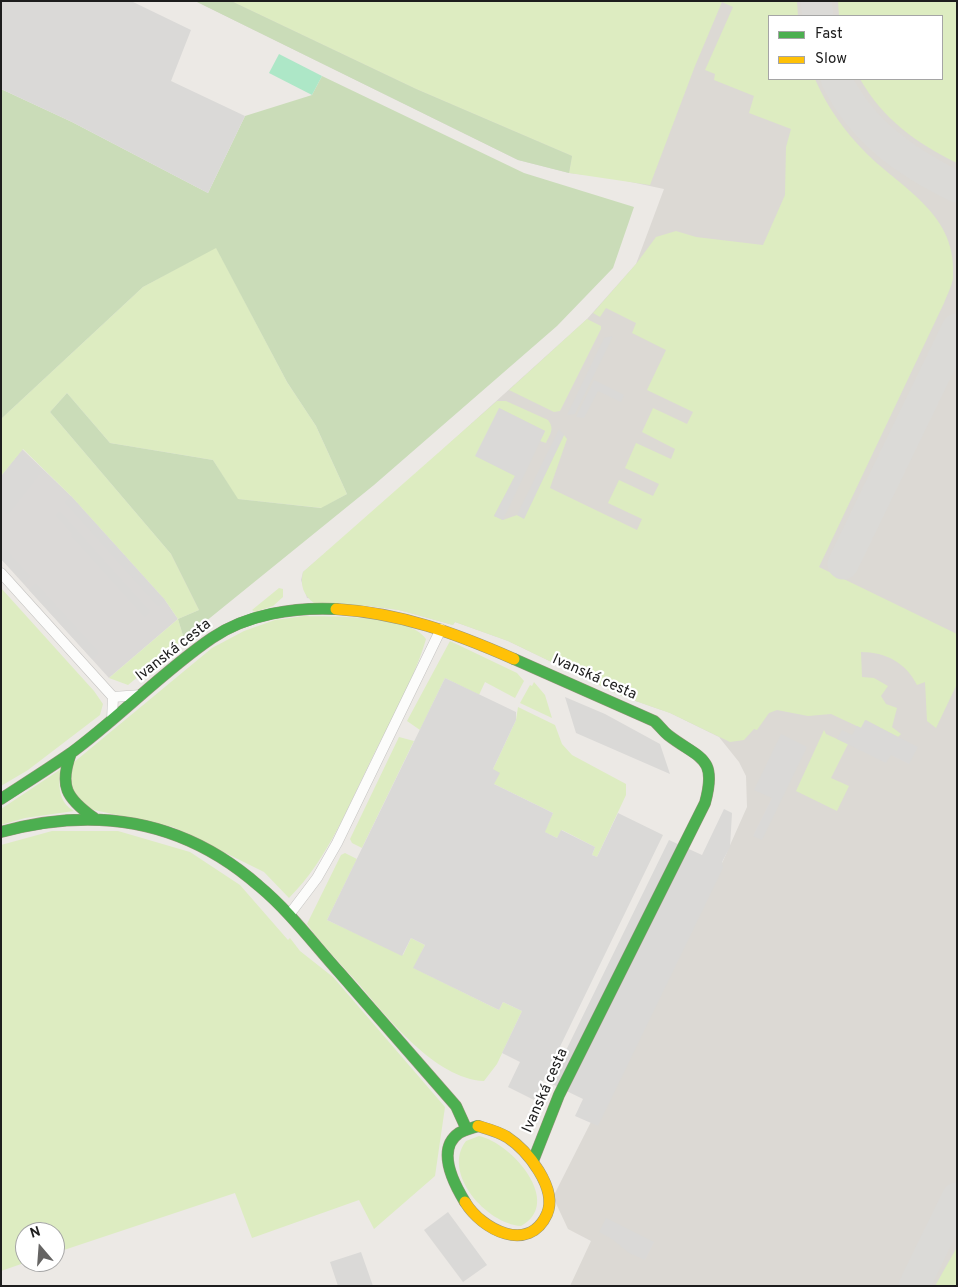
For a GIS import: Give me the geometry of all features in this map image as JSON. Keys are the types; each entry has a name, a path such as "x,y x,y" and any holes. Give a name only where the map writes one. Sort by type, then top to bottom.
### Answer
{"street":[{"path":"1,573 113,697 112,720"},
{"name":"Ivanská cesta","path":"1,799 71,753 213,637 268,614 314,608 378,613 418,621 441,629 654,721 669,736 698,753 707,764 711,779 705,803 560,1095 533,1162"},
{"path":"289,915 318,878 337,843 441,629"},
{"path":"113,697 141,696"},
{"path":"71,753 64,768 66,791 75,805 94,818"},
{"path":"1,832 50,819 94,818 133,823 158,830 208,849 248,876 289,915 456,1106 466,1128"},
{"name":"Ivanská cesta","path":"484,1126 500,1132 519,1145 533,1162 546,1191 548,1201 546,1216 536,1230 526,1235 515,1236 498,1231 478,1218 469,1209 457,1191 450,1171 449,1148 455,1136 466,1128 484,1126"}],"shaded area":[{"path":"1,1 131,1 191,30 171,81 245,116 208,193 72,122 1,89"},
{"path":"195,1 957,1 957,1286 570,1286 591,1241 568,1229 553,1197 723,861 747,807 746,776 739,762 719,737 670,713 624,697 508,641 455,622 453,625 399,610 307,598 301,580 303,572 389,498 587,319 636,264 664,189 612,178 569,173 518,160"},
{"path":"613,336 575,414 567,415 604,338"},
{"path":"594,380 624,395 621,402 598,391 584,418 576,417"},
{"path":"499,408 545,431 503,520 494,516 515,476 475,456"},
{"path":"559,429 564,435 524,519 517,515"},
{"path":"22,449 71,496 165,600 178,619 109,678 1,559 1,476"},
{"path":"20,454 42,471 8,514 1,508 1,477"},
{"path":"71,496 165,600 158,606 65,502"},
{"path":"60,512 150,612 145,617 71,535 73,534 56,515"},
{"path":"4,548 30,577 24,583 1,559 1,551"},
{"path":"36,584 99,653 92,659 29,590"},
{"path":"445,678 516,712 516,720 493,769 500,773 494,784 553,813 545,832 557,838 561,830 595,847 592,855 597,857 618,813 663,835 534,1100 508,1087 520,1062 502,1053 522,1011 503,1002 499,1010 413,968 425,945 411,938 402,956 327,920"},
{"path":"565,697 605,714 660,744 670,774 576,733"},
{"path":"865,720 918,747 909,764 891,755 886,763 837,739 842,730 852,735 857,726 861,728"},
{"path":"781,734 807,747 762,840 753,836 772,798 754,790"},
{"path":"724,809 732,813 730,847 722,862 723,868 598,1126 575,1116 583,1099 550,1083 669,840 702,855"},
{"path":"448,1212 487,1265 463,1282 424,1230"},
{"path":"606,1218 654,1242 645,1260 629,1253 612,1239 599,1232"},
{"path":"361,1252 373,1286 338,1286 330,1262"}],"green space":[{"path":"195,1 231,1 416,89 572,156 569,173 518,160"},
{"path":"231,1 797,1 798,15 768,15 768,80 816,80 837,119 851,137 867,154 912,192 938,221 947,237 952,256 953,278 951,287 819,567 957,634 957,684 936,728 927,721 925,682 917,685 901,665 879,654 861,652 862,677 874,678 888,686 881,696 886,704 897,708 892,727 901,734 898,737 866,720 861,728 831,714 808,716 777,710 769,713 757,730 754,729 744,740 730,742 670,713 624,697 508,641 455,622 453,625 399,610 370,606 314,603 307,597 303,589 303,572 497,401 506,401 548,420 551,429 546,443 540,441 545,431 499,408 515,476 494,516 503,520 517,515 524,518 564,435 567,439 550,488 637,530 642,519 608,503 619,480 653,496 659,484 625,468 636,443 671,459 675,449 642,432 653,408 687,424 693,412 647,390 666,350 632,333 636,323 606,308 600,317 593,313 636,264 656,237 676,231 696,237 763,245 785,195 786,147 791,129 749,113 754,96 714,80 715,74 705,70 733,7 722,2 695,66 650,185 569,173 572,156 416,89"},
{"path":"838,1 957,1 957,163 914,138 890,118 861,80 943,80 943,15 839,15"},
{"path":"279,54 322,76 312,95 269,73"},
{"path":"322,76 524,173 634,207 613,268 557,326 374,485 184,639 178,619 199,610 171,554 50,412 67,393 110,443 213,460 238,499 321,508 347,494 316,426 287,382 216,248 143,287 1,419 1,89 72,122 208,193 245,116 312,95"},
{"path":"216,247 287,382 316,426 347,494 322,508 237,499 213,460 110,443 67,393 50,412 171,554 199,610 178,619 165,600 71,496 23,449 1,476 1,419 143,287"},
{"path":"587,319 601,326 601,329 560,411 554,412 509,390"},
{"path":"1,588 94,691 103,704 100,715 28,770 1,786"},
{"path":"279,588 283,589 283,597 273,606 255,612 252,610"},
{"path":"304,616 370,618 388,621 417,631 426,639 403,698 337,830 316,866 289,898 264,872 173,827 94,810 77,802 71,781 73,763 212,648 244,631 275,620"},
{"path":"178,619 184,639 128,685 109,678"},
{"path":"450,641 517,673 524,681 515,698 485,682 479,695 445,678 420,730 407,721"},
{"path":"534,682 545,695 552,718 520,703 530,685 532,686"},
{"path":"518,707 555,725 562,744 572,755 626,784 626,795 597,857 592,855 595,847 562,830 557,838 544,832 553,813 494,784 493,769 516,720"},
{"path":"824,730 826,734 848,744 831,778 849,786 837,811 796,791"},
{"path":"399,737 414,741 362,848 352,843 350,839"},
{"path":"61,769 60,793 65,803 74,811 25,818 1,825 1,809"},
{"path":"52,831 118,831 190,852 240,885 288,940 290,938 300,951 333,977 445,1107 435,1176 374,1229 359,1200 252,1238 235,1193 65,1250 65,1222 15,1222 15,1266 1,1271 1,845"},
{"path":"345,853 357,859 327,920 403,955 411,938 425,945 414,968 499,1010 503,1002 522,1011 497,1064 484,1081 466,1078 448,1070 413,1044 325,947 307,924 341,855"},
{"path":"479,1136 492,1141 506,1150 529,1175 535,1189 537,1203 533,1216 521,1226 508,1223 482,1207 471,1195 463,1181 459,1168 460,1154 466,1141"},
{"path":"957,1247 957,1286 935,1286"}],"taxiway":[{"path":"816,1 818,15"},
{"path":"837,80 859,115 887,144 920,167 957,187"},
{"path":"843,564 957,329"},
{"path":"914,1286 957,1198"}],"traffic: fast":[{"path":"1,799 71,753 107,725 176,665 226,630 240,623 272,614 304,609 336,609"},
{"path":"514,659 654,721 668,735 703,760 709,776 705,803 559,1095 533,1161"},
{"path":"71,753 66,774 68,790 77,804 94,818"},
{"path":"1,832 36,824 71,820 105,820 138,824 169,833 200,846 230,864 270,896 300,928 456,1106 466,1128"},
{"path":"465,1202 456,1186 449,1167 449,1148 452,1140 459,1133 478,1126"}],"traffic: slow":[{"path":"336,609 383,615 427,626 514,659"},
{"path":"465,1202 482,1221 494,1229 506,1234 518,1235 529,1233 539,1226 547,1214 549,1204 548,1193 539,1171 523,1151 507,1137 478,1126"}]}
